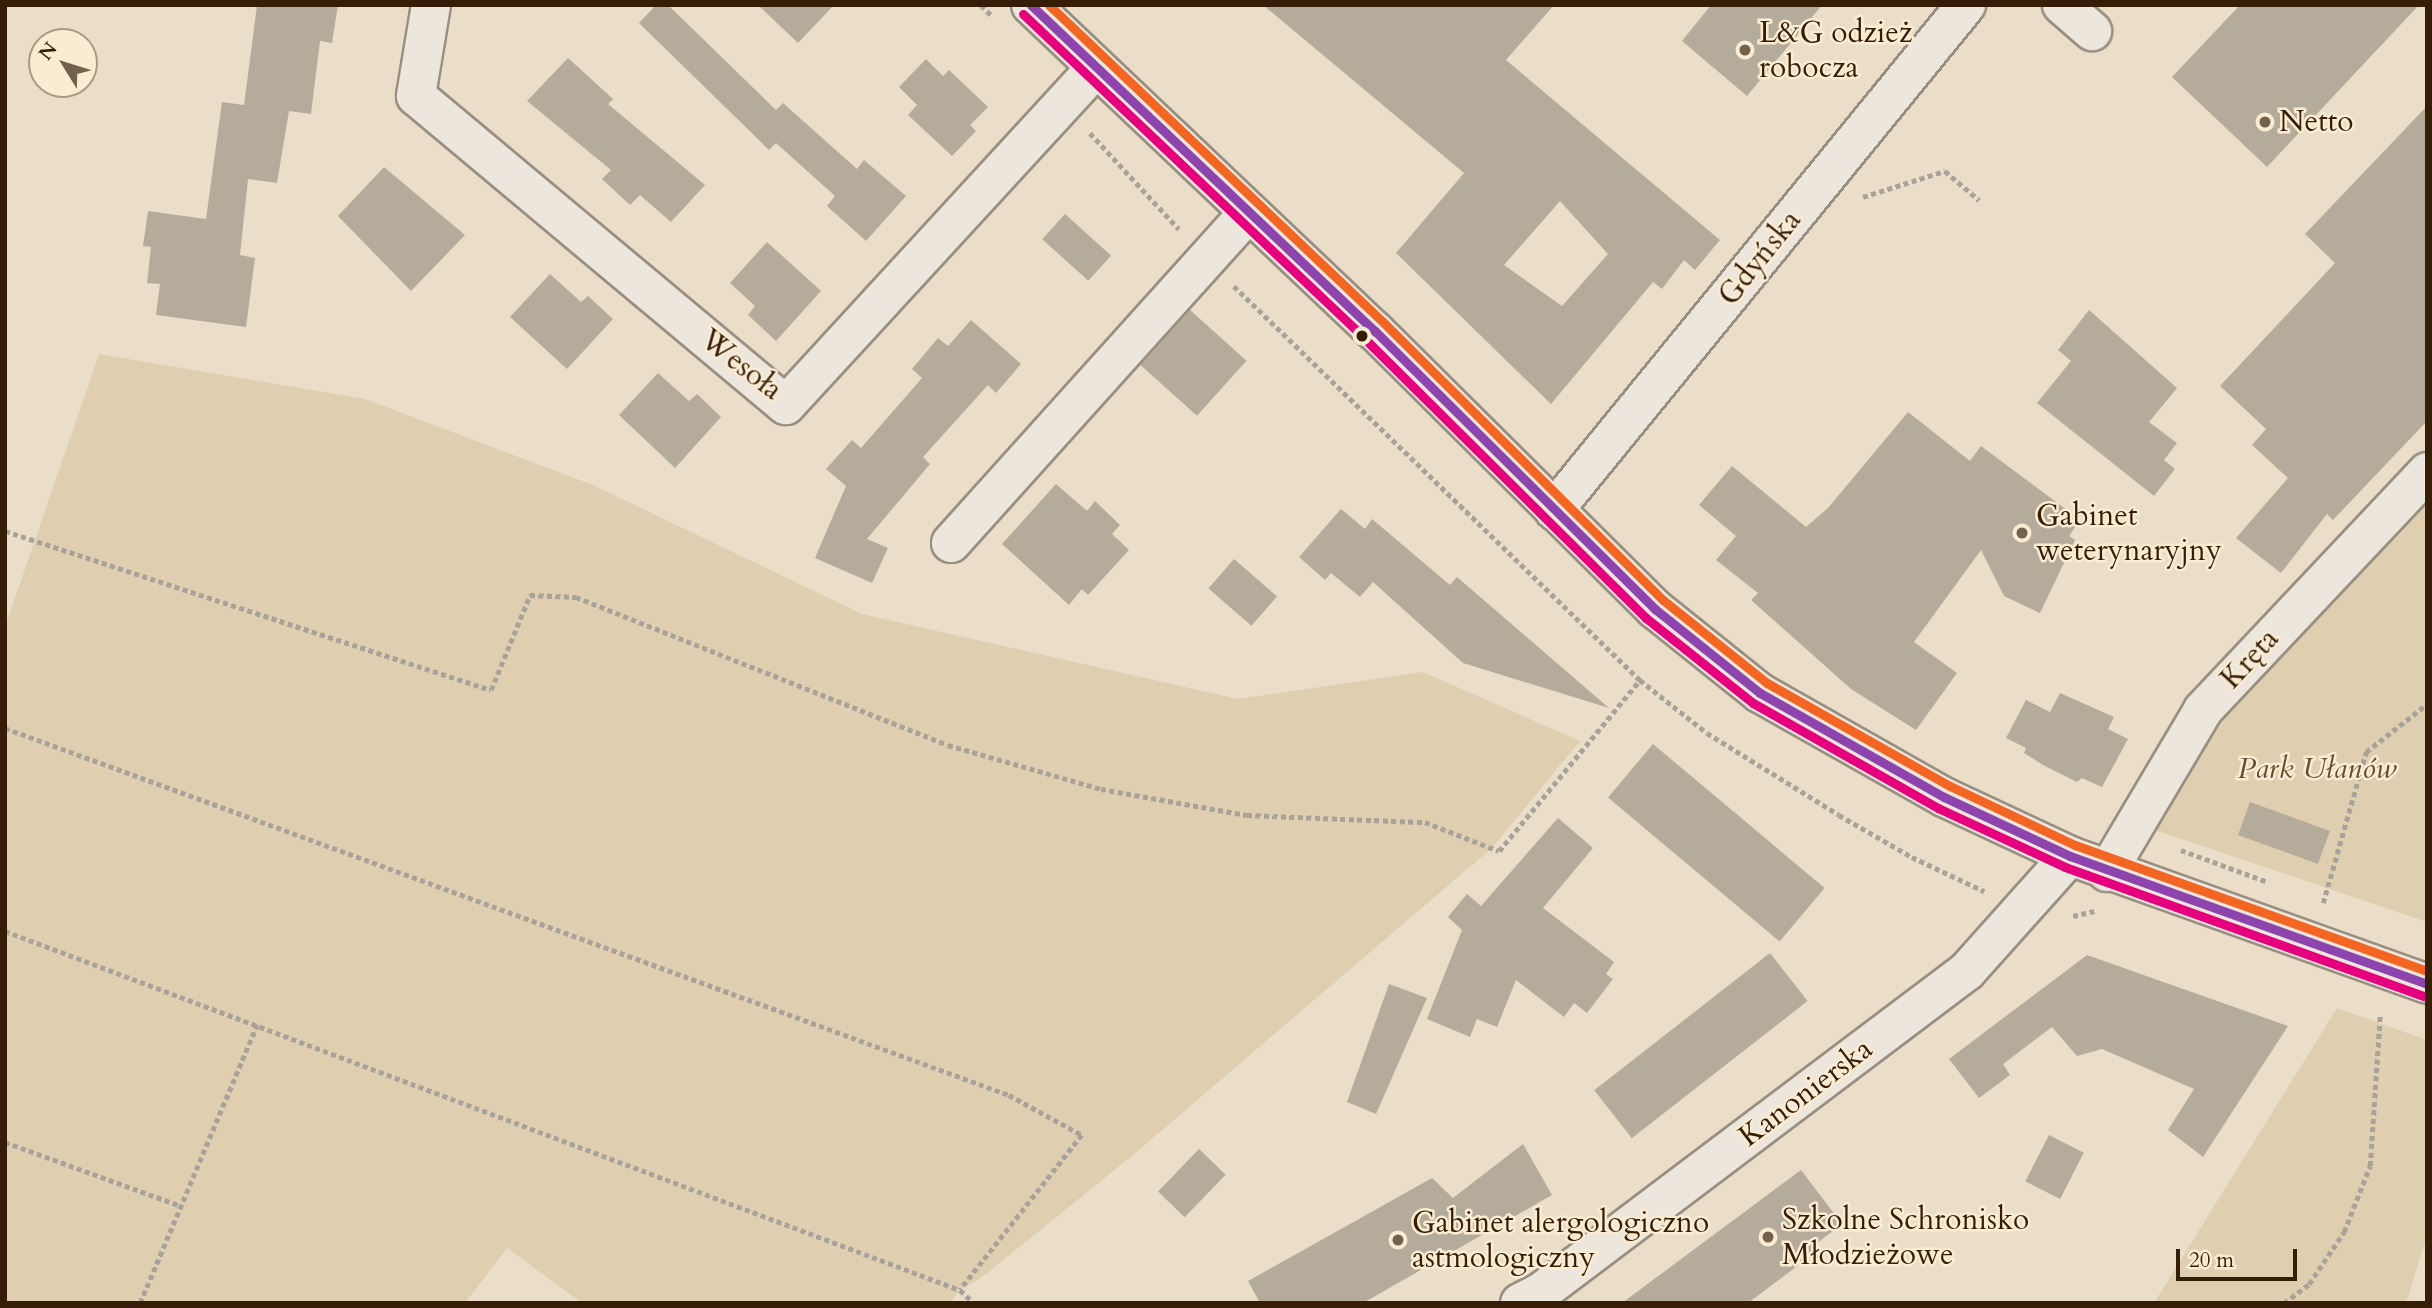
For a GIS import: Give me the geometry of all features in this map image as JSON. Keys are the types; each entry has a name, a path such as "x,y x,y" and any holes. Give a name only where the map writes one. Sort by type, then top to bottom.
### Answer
{"street":[{"name":"Wesoła","path":"431,5 416,96 786,405 1096,68"},
{"path":"1031,5 1433,388 1655,609 1760,693 1944,797 2106,872 2427,984"},
{"name":"Gdyńska","path":"1554,510 1966,5"},
{"path":"2062,5 2092,31"},
{"path":"951,543 1248,213"},
{"name":"Kręta","path":"2106,872 2203,710 2427,472"},
{"name":"Kanonierska","path":"1520,1303 1540,1293 1967,971 2025,911 2070,856"}],"path":[{"path":"1849,201 1945,171 1979,200"},
{"path":"1207,260 1640,680 1707,733 1839,815 1912,857 2025,911"},
{"path":"5,530 491,690 530,595 576,597 948,745 1101,789 1247,815 1425,822 1499,851 1640,680"},
{"path":"2323,903 2366,752 2427,704"},
{"path":"5,728 1009,1095 1082,1135 960,1290"},
{"path":"5,931 960,1290 974,1303"},
{"path":"2284,1303 2309,1284 2344,1232 2370,1166 2380,1014"},
{"path":"140,1303 257,1025"},
{"path":"5,1142 181,1206"}],"green space":[{"path":"99,354 365,399 593,485 862,614 1238,699 1423,672 1580,741 1492,848 1133,1155 981,1278 960,1290 950,1303 582,1303 507,1248 465,1303 5,1303 5,627"},
{"name":"Park Ułanów","path":"2427,494 2427,922 2149,828 2226,706"},
{"path":"2337,1008 2427,1040 2427,1236 2406,1303 2154,1303"}],"building":[{"path":"257,5 338,5 332,43 320,41 311,114 289,111 277,183 248,179 240,255 255,258 246,327 156,315 160,284 147,283 151,247 143,246 148,211 206,219 222,102 244,105"},
{"path":"656,5 668,5 776,110 783,103 857,169 864,160 906,196 866,241 827,206 835,196 776,143 769,150 639,23"},
{"path":"758,5 834,5 798,43"},
{"path":"1263,5 1554,5 1506,60 1720,240 1695,270 1684,260 1662,289 1653,282 1551,404 1396,253 1464,173","holes":["1560,201 1608,254 1562,306 1504,265"]},
{"path":"1711,5 1822,5 1747,96 1682,41"},
{"name":"Netto","path":"2240,5 2419,5 2267,167 2172,77"},
{"path":"568,58 613,99 608,104 705,185 671,222 640,195 630,205 602,179 611,170 527,101"},
{"path":"926,59 943,76 949,70 988,107 970,125 976,131 952,156 908,115 917,105 899,87"},
{"path":"2427,106 2427,421 2333,520 2327,514 2281,573 2236,538 2288,478 2252,445 2266,429 2220,386 2335,263 2305,234"},
{"path":"384,167 465,235 411,291 338,216"},
{"path":"1065,214 1111,255 1088,281 1042,239"},
{"path":"767,242 821,291 776,341 748,315 755,306 730,283"},
{"path":"550,274 581,302 588,296 613,319 567,369 510,317"},
{"path":"1190,310 1246,361 1197,416 1140,365"},
{"path":"2089,310 2177,388 2149,422 2177,443 2164,460 2175,469 2154,496 2037,403 2071,361 2058,350"},
{"path":"971,320 1021,364 996,393 988,385 923,457 930,464 867,539 888,548 872,583 815,558 846,486 826,469 852,440 861,448 922,378 912,369 938,338 948,346"},
{"path":"658,373 689,401 697,394 721,417 675,468 619,415"},
{"path":"1908,412 1970,461 1981,446 2080,520 2069,536 2075,540 2040,613 2004,596 1981,550 1914,642 1957,673 1916,730 1851,689 1751,600 1758,593 1716,560 1736,536 1699,505 1732,466 1806,527 1828,508"},
{"path":"1056,484 1087,511 1095,501 1120,525 1112,534 1129,550 1088,595 1082,589 1069,605 1002,544"},
{"path":"1341,509 1365,529 1372,519 1450,585 1457,577 1609,708 1463,663 1373,582 1360,597 1331,573 1325,580 1299,557"},
{"path":"1234,559 1277,596 1251,626 1208,588"},
{"path":"2060,693 2114,717 2108,729 2128,739 2102,787 2082,778 2077,782 2043,765 2024,753 2026,748 2006,738 2026,700 2050,712"},
{"path":"1653,744 1825,888 1780,942 1608,798"},
{"path":"2250,802 2330,831 2318,864 2238,835"},
{"path":"1558,818 1593,848 1543,908 1614,962 1606,974 1613,979 1587,1013 1574,1003 1564,1017 1516,980 1497,1027 1477,1019 1470,1037 1427,1019 1462,930 1448,917 1467,894 1481,906"},
{"path":"1770,953 1808,1001 1632,1138 1594,1090"},
{"path":"2087,955 2288,1026 2203,1157 2168,1130 2194,1089 2102,1049 2077,1056 2052,1027 2003,1064 2010,1075 1979,1098 1949,1059"},
{"path":"1389,984 1427,998 1376,1114 1347,1102"},
{"path":"2049,1135 2084,1153 2060,1199 2025,1181"},
{"path":"1523,1144 1552,1195 1363,1303 1260,1303 1248,1281 1432,1178 1453,1198"},
{"path":"1199,1149 1226,1175 1185,1217 1158,1191"},
{"name":"Szkolne Schronisko Młodzieżowe","path":"1801,1170 1842,1224 1812,1247 1816,1252 1748,1303 1622,1303"}],"transit line":[{"path":"1031,5 1375,331 1655,609 1760,693 1944,797 2070,856 2427,984"},
{"path":"1049,5 1383,322 1663,600 1767,683 1950,786 2075,845 2427,971"},
{"path":"1023,14 1366,340 1646,618 1753,703 1938,808 2065,867 2423,996"}],"place":[{"name":"L&G odzież robocza","path":"1745,50"},
{"name":"Netto","path":"2265,122"},
{"name":"Gabinet weterynaryjny","path":"2022,533"},
{"name":"Szkolne Schronisko Młodzieżowe","path":"1768,1237"},
{"name":"Gabinet alergologiczno astmologiczny","path":"1398,1240"}]}
